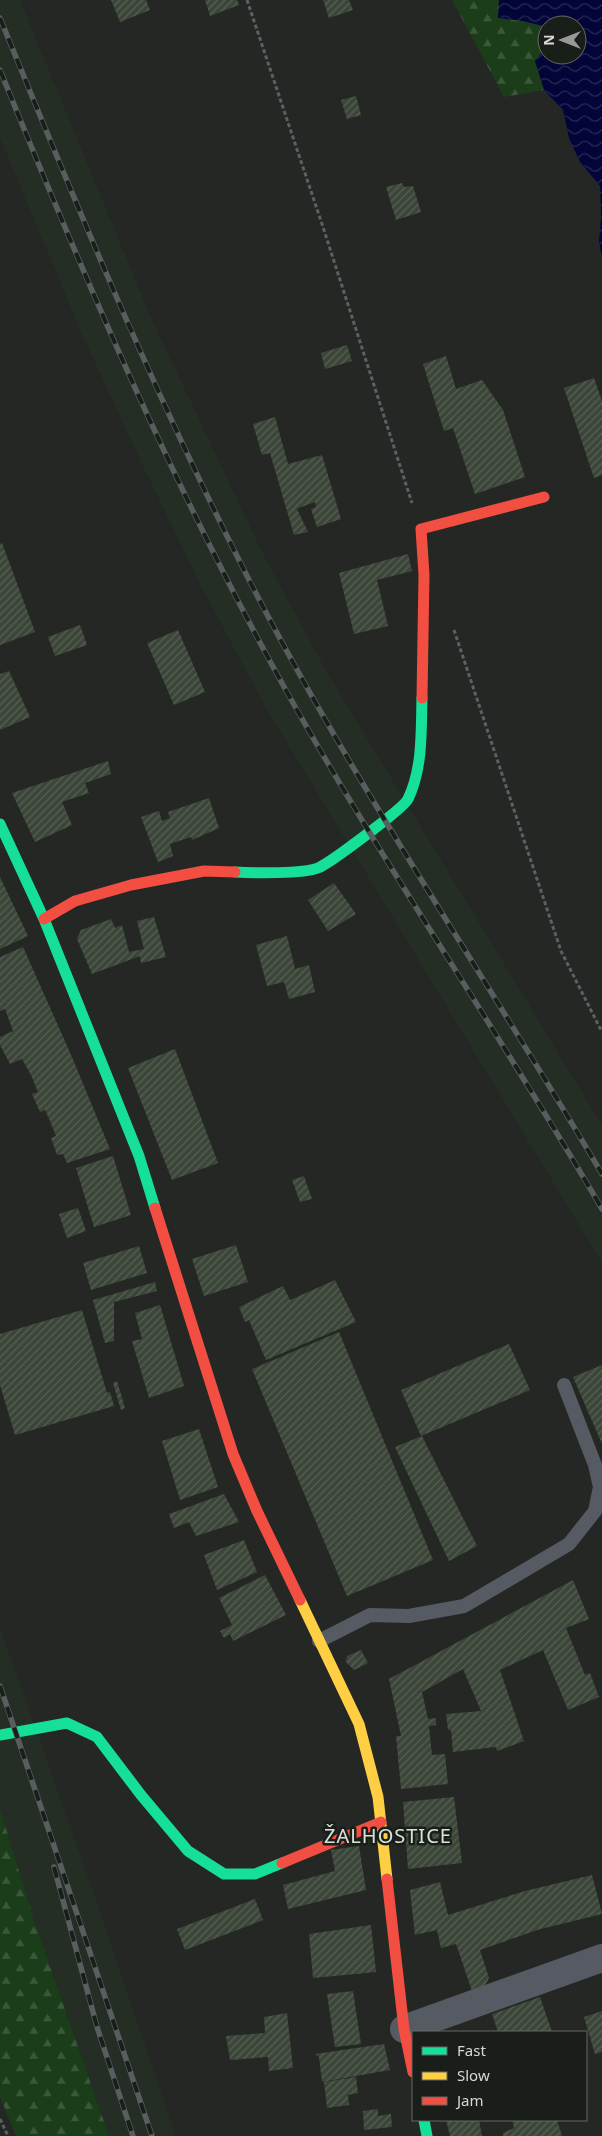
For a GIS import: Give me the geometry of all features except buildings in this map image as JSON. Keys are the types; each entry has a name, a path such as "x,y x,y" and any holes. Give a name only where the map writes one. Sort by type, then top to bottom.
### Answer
{"main road":[{"path":"44,919 75,901 140,883 204,871 264,873 318,868 384,822 408,800 420,752 424,584 420,529 544,497"},
{"path":"0,824 44,919 139,1156 233,1454 257,1512 359,1724 378,1797 404,2029 412,2067"},
{"path":"0,1735 67,1723 97,1737 141,1795 188,1851 224,1874 255,1874 381,1822"},
{"path":"424,2121 427,2136"}],"street":[{"path":"404,2029 602,1958"}],"lane":[{"path":"319,1641 370,1615 410,1616 464,1606 569,1544 595,1511 600,1487 595,1465 564,1385"}],"path":[{"path":"0,2119 8,2136"}],"shaded area":[{"path":"0,0 20,0 148,311 263,554 328,674 602,1125 602,1263 266,708 201,586 141,462 84,339 0,138"},
{"path":"0,1627 96,1900 176,2136 109,2136 34,1920 0,1809"}],"green space":[{"path":"452,0 499,0 498,18 537,24 537,58 535,61 544,90 504,97"},
{"path":"0,1809 34,1920 109,2136 16,2136 0,2097"}],"water":[{"path":"499,0 602,0 602,258 599,242 601,215 600,186 580,162 569,138 563,110 544,90 535,61 537,58 537,65 587,65 587,15 537,15 537,24 498,18"}],"railway":[{"path":"0,18 85,225 145,362 241,564 325,720 602,1174"},
{"path":"0,70 99,308 134,386 170,464 247,618 288,694 364,824 564,1144 602,1209"},
{"path":"0,1686 152,2136"},
{"path":"54,1867 97,2027 133,2136"}],"traffic: fast":[{"path":"235,872 290,872 318,868 394,813 408,799 416,775 419,762 422,698"},
{"path":"0,824 44,919 139,1156 155,1208"},
{"path":"0,1735 67,1723 97,1737 141,1795 188,1851 224,1874 255,1874 282,1863"},
{"path":"424,2121 427,2136"}],"traffic: slow":[{"path":"300,1600 359,1724 378,1797 387,1879"}],"traffic: jam":[{"path":"422,698 424,575 421,529 544,497"},
{"path":"44,919 75,901 131,885 204,871 235,872"},
{"path":"155,1208 233,1454 257,1511 300,1600"},
{"path":"282,1863 381,1822"},
{"path":"387,1879 404,2029 412,2067"}],"district":[{"name":"ŽALHOSTICE","path":"388,1836"}]}
